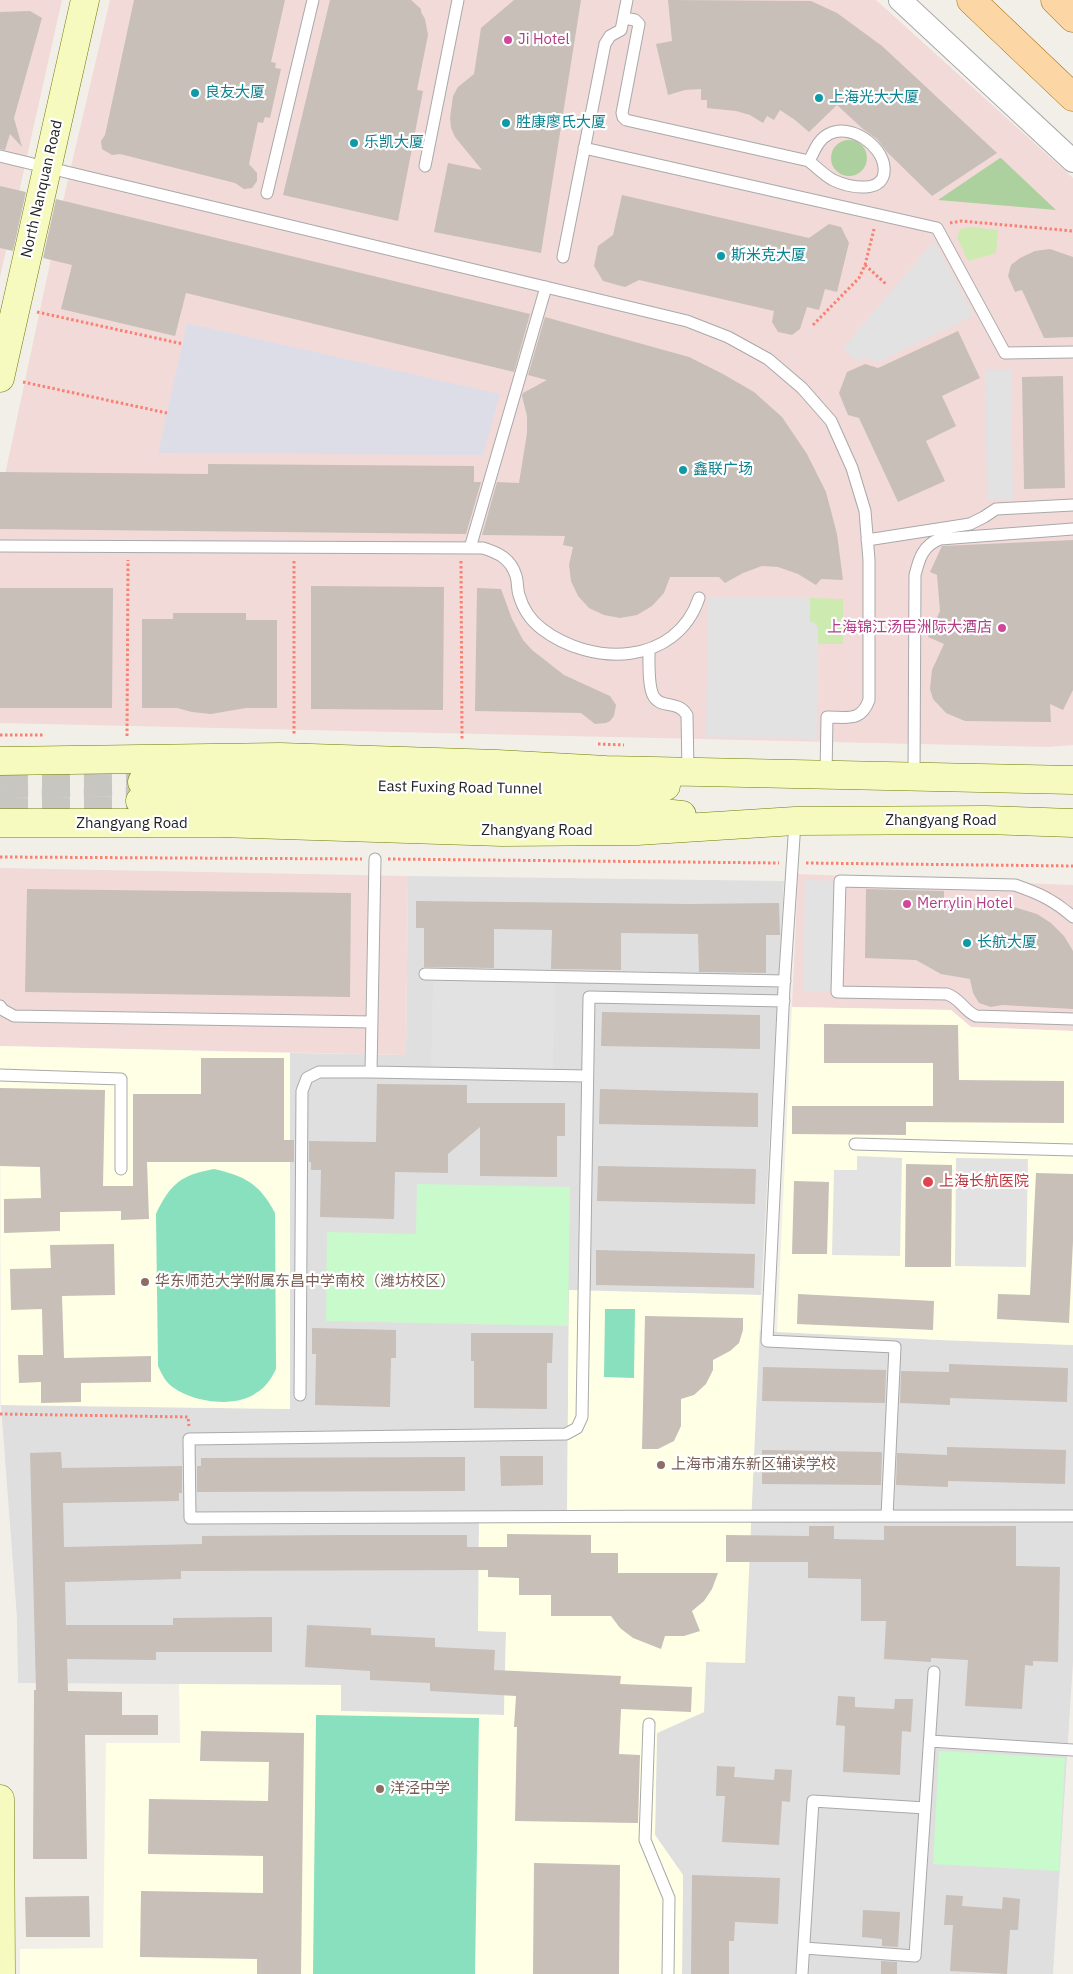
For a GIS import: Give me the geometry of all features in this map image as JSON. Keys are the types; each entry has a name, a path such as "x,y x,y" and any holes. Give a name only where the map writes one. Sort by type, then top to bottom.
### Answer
{"main road":[{"name":"North Nanquan Road","path":"0,378 84,0"},
{"path":"971,0 1073,97"},
{"path":"1055,0 1073,18"},
{"path":"0,761 280,758 488,763 606,770 914,775 1073,780"},
{"name":"East Fuxing Road Tunnel","path":"777,774 614,792 141,791 493,811 634,810 783,823"},
{"name":"Zhangyang Road","path":"0,823 229,824 502,832 637,830 783,823 986,820 1073,823"},
{"path":"0,1799 2,1974"}],"street":[{"path":"900,0 1073,161"}],"lane":[{"path":"268,193 312,0"},
{"path":"425,166 458,0"},
{"path":"563,257 605,44 610,36 621,30 627,0"},
{"path":"624,18 635,20 639,24 622,113 626,120 808,161 834,180 856,186 874,186 879,184 884,175 884,165 874,149 860,136 847,130 830,133 824,137 808,161"},
{"path":"584,148 937,228 1005,353 1073,352"},
{"path":"0,156 687,321 728,337 768,359 802,388 831,421 852,468 865,511 869,560 869,700 865,711 855,716 828,717 826,775"},
{"path":"465,548 546,287"},
{"path":"867,540 970,524 996,509 1073,505"},
{"path":"914,775 915,575 919,559 926,547 940,539 1073,530"},
{"path":"0,546 483,548 496,552 510,563 516,577 518,593 525,612 540,628 562,642 608,654 633,654 649,650 665,642 680,630 693,614 699,598"},
{"path":"649,650 651,691 654,698 660,702 676,705 683,709 686,715 688,772"},
{"path":"783,823 792,863 784,982 767,1341 895,1346 887,1516"},
{"path":"371,1072 375,859"},
{"path":"1073,917 1057,903 1037,893 1015,886 840,881 837,992 947,994 957,998 968,1012 976,1016 1073,1019"},
{"path":"425,974 784,982"},
{"path":"784,1001 589,997 582,1417 577,1428 566,1434 189,1439 190,1518 469,1515 1073,1516"},
{"path":"0,1006 2,1010 14,1016 372,1022"},
{"path":"300,1395 302,1091 307,1078 319,1072 587,1076"},
{"path":"0,1075 121,1079 121,1169"},
{"path":"855,1144 1073,1150"},
{"path":"804,1948 915,1956 934,1672"},
{"path":"649,1724 645,1840 668,1898 668,1974"},
{"path":"930,1741 1073,1750"},
{"path":"802,1974 813,1801 925,1808"}],"path":[{"path":"813,325 859,278 865,266 877,214"},
{"path":"937,228 948,223 961,221 1073,231"},
{"path":"865,266 887,285"},
{"path":"16,307 182,344"},
{"path":"0,378 167,413"},
{"path":"127,736 128,546"},
{"path":"294,548 294,737"},
{"path":"462,740 465,548"},
{"name":"Zhangyang Road","path":"0,857 728,861 1073,866"},
{"path":"0,1414 188,1417 189,1439"}],"shaded area":[{"path":"0,0 62,0 0,277"},
{"path":"110,0 876,0 1073,178 1073,745 1049,747 0,723 0,498 66,188"},
{"path":"934,241 974,315 879,362 865,358 856,361 843,348"},
{"path":"187,323 500,394 483,455 158,453"},
{"path":"985,370 1011,370 1013,500 987,500"},
{"path":"708,597 810,598 810,621 816,624 818,630 817,739 706,737"},
{"path":"0,868 408,876 406,1055 0,1046"},
{"path":"798,874 1073,885 1073,1031 971,1027 951,1010 792,1007"},
{"path":"408,876 784,881 761,1295 569,1291 567,1515 478,1631 506,1632 504,1715 341,1711 341,1685 18,1683 17,1618 1,1405 290,1409 290,1053 406,1055"},
{"path":"805,880 840,881 837,992 803,991"},
{"path":"433,979 555,981 553,1075 431,1073"},
{"name":"上海长航医院","path":"792,1007 951,1010 971,1027 1073,1031 1073,1345 777,1332"},
{"name":"华东师范大学附属东昌中学南校（潍坊校区）","path":"0,1046 290,1053 290,1409 1,1405"},
{"path":"857,1156 902,1158 900,1256 832,1255 834,1170 857,1170"},
{"path":"956,1158 1028,1159 1026,1267 955,1266"},
{"name":"洋泾中学","path":"569,1290 761,1295 745,1663 706,1662 704,1712 657,1733 655,1835 683,1875 682,1974 20,1974 20,1949 103,1948 106,1743 180,1743 179,1684 341,1685 341,1711 504,1715 506,1632 478,1631 479,1515 567,1515"},
{"path":"760,1331 1073,1345 1073,1662 1053,1974 682,1974 683,1875 655,1835 657,1733 704,1712 706,1662 744,1663"}],"green space":[{"path":"849,140 856,141 862,145 866,151 866,165 862,171 856,175 849,176 842,175 836,171 832,165 831,158 832,151 836,145 842,141"},
{"path":"1001,158 1056,210 938,200"},
{"path":"968,227 998,230 996,253 968,261 957,237 960,230"},
{"path":"810,598 843,599 843,644 818,644 816,624 810,621"},
{"path":"214,1169 243,1178 257,1188 264,1195 275,1213 276,1369 263,1388 256,1393 236,1401 223,1402 198,1399 176,1390 167,1381 158,1366 156,1214 166,1195 178,1182 193,1174"},
{"path":"417,1184 570,1187 568,1326 326,1321 327,1232 416,1234"},
{"path":"605,1309 635,1309 634,1378 604,1377"},
{"path":"316,1715 479,1718 475,1974 313,1974"},
{"path":"939,1751 1065,1758 1059,1871 933,1864"}],"building":[{"name":"良友大厦","path":"134,0 285,0 271,62 276,63 275,68 281,69 270,118 265,117 263,123 258,122 249,164 257,173 257,181 252,188 244,189 235,183 120,154 112,155 102,149 101,141 105,135"},
{"name":"乐凯大厦","path":"330,0 411,0 421,9 425,19 428,35 417,90 423,91 398,221 283,195"},
{"name":"胜康廖氏大厦","path":"514,0 581,0 541,253 434,232 448,163 482,170 455,137 451,128 450,118 453,96 458,87 474,74 481,28"},
{"name":"上海光大大厦","path":"668,0 811,1 837,13 882,46 997,153 932,196 887,152 877,139 837,105 809,132 780,110 774,120 767,116 763,123 750,115 736,111 707,108 707,100 701,100 701,89 685,90 668,95 656,44 672,41"},
{"path":"30,11 42,18 14,118 22,147 10,134 5,150 0,149 0,12"},
{"path":"0,186 26,192 13,251 0,248"},
{"name":"斯米克大厦","path":"622,195 809,238 829,224 841,227 849,243 837,292 825,289 819,310 807,307 800,329 792,335 778,332 772,322 774,311 639,280 625,287 603,281 594,266 598,246 613,235"},
{"path":"56,199 530,314 514,372 186,293 175,336 61,309 72,265 43,258"},
{"path":"1050,249 1073,257 1073,337 1044,338 1022,290 1015,292 1008,276 1011,265 1020,258 1035,251"},
{"name":"鑫联广场","path":"545,317 689,357 754,392 782,417 807,454 826,492 837,534 843,580 821,579 816,585 798,574 778,567 762,566 743,573 725,583 719,577 670,577 664,593 652,606 637,615 620,618 604,615 589,608 578,596 571,581 569,565 573,547 563,545 565,536 482,535 497,482 519,483 527,433 527,416 522,396 523,393 547,380 528,375"},
{"path":"958,331 980,378 942,396 956,426 926,441 945,481 898,502 859,418 848,415 839,393 847,372 865,364 878,368"},
{"path":"1063,376 1065,488 1024,489 1022,377"},
{"path":"208,464 474,466 474,482 481,482 466,534 0,529 0,472 208,474"},
{"name":"上海锦江汤臣洲际大酒店","path":"1073,540 1073,690 1063,710 1050,704 1051,722 965,721 946,713 933,699 930,689 932,670 944,644 928,637 940,611 937,575 930,572 942,546"},
{"path":"311,586 444,587 443,710 311,709"},
{"path":"0,588 113,588 112,708 0,708"},
{"path":"477,588 501,589 512,619 523,640 532,650 564,675 610,696 616,705 614,716 610,721 595,724 581,713 475,711"},
{"path":"173,613 246,613 246,620 277,620 277,708 246,708 211,714 177,708 142,708 142,619 173,619"},
{"path":"27,889 351,893 350,997 25,992"},
{"name":"长航大厦","path":"866,889 944,891 944,903 1004,904 1037,914 1051,923 1064,936 1073,951 1073,1009 1002,1005 991,1007 979,1003 973,993 970,979 941,974 916,960 865,958"},
{"path":"416,901 779,903 780,935 766,935 766,973 699,972 698,934 621,933 621,970 551,969 552,930 494,929 494,968 424,967 424,928 416,928"},
{"path":"602,1012 760,1015 760,1049 601,1046"},
{"path":"824,1024 958,1025 959,1080 1064,1081 1064,1123 906,1122 906,1135 792,1134 792,1106 933,1106 933,1063 824,1063"},
{"path":"201,1058 284,1058 284,1140 294,1140 294,1162 147,1162 149,1219 121,1220 121,1211 60,1212 60,1231 4,1233 4,1199 41,1198 40,1167 0,1166 0,1088 105,1090 103,1186 133,1186 133,1094 201,1094"},
{"path":"377,1084 467,1085 467,1103 565,1103 565,1136 557,1136 557,1177 480,1176 480,1127 448,1154 448,1173 395,1172 394,1219 320,1217 321,1170 311,1170 309,1141 376,1142"},
{"path":"600,1089 758,1093 758,1127 599,1124"},
{"path":"906,1164 952,1165 951,1267 905,1267"},
{"path":"598,1166 756,1169 755,1204 597,1201"},
{"path":"1036,1173 1073,1174 1073,1241 1069,1323 997,1319 998,1294 1030,1295"},
{"path":"794,1181 829,1182 827,1254 792,1254"},
{"path":"114,1244 115,1295 62,1296 64,1358 151,1356 151,1382 81,1383 81,1402 41,1403 41,1382 19,1383 18,1355 43,1355 42,1309 11,1310 10,1269 51,1268 50,1245"},
{"path":"596,1250 755,1254 754,1288 596,1285"},
{"path":"798,1294 934,1301 933,1330 797,1324"},
{"path":"645,1316 743,1318 743,1330 739,1343 730,1351 713,1360 713,1370 706,1384 694,1395 681,1399 681,1426 674,1441 658,1449 642,1449"},
{"path":"312,1328 396,1330 396,1358 391,1358 390,1407 315,1405 316,1354 312,1354"},
{"path":"471,1333 553,1333 552,1363 547,1363 547,1409 474,1408 474,1361 471,1361"},
{"path":"949,1364 1068,1368 1067,1402 950,1398 950,1405 900,1403 901,1371 949,1372"},
{"path":"763,1367 886,1370 885,1403 762,1401"},
{"path":"947,1447 1066,1450 1065,1484 948,1481 948,1487 896,1485 897,1453 947,1455"},
{"path":"762,1450 881,1452 881,1485 762,1484"},
{"path":"61,1452 62,1468 182,1466 182,1493 179,1493 179,1501 63,1503 64,1547 202,1544 202,1536 467,1535 467,1547 507,1547 507,1534 591,1535 591,1553 618,1553 618,1573 718,1573 712,1589 704,1601 692,1611 700,1631 684,1636 665,1636 661,1649 633,1638 620,1628 611,1616 551,1616 551,1595 519,1595 519,1578 488,1577 488,1570 181,1571 181,1579 65,1582 66,1625 173,1625 173,1618 272,1617 272,1652 156,1652 156,1660 67,1659 68,1691 122,1692 122,1715 158,1715 158,1735 85,1735 87,1859 33,1859 34,1690 36,1690 30,1453"},
{"path":"500,1456 543,1456 543,1485 501,1486"},
{"path":"465,1457 465,1491 197,1492 197,1466 201,1466 201,1458"},
{"path":"809,1526 834,1526 834,1539 884,1540 884,1526 1016,1526 1016,1566 1060,1567 1058,1662 1033,1661 1033,1666 1025,1665 1022,1709 965,1706 968,1660 931,1658 931,1662 884,1659 886,1621 861,1621 861,1579 808,1578 808,1562 726,1562 726,1535 809,1536"},
{"path":"307,1625 371,1628 371,1635 435,1638 435,1647 495,1650 494,1670 621,1676 620,1684 692,1687 691,1712 621,1709 619,1754 640,1755 638,1823 515,1821 517,1727 514,1727 516,1696 430,1691 430,1683 370,1680 370,1671 305,1667"},
{"path":"838,1696 855,1697 855,1707 894,1709 895,1699 913,1699 911,1732 902,1731 900,1775 843,1772 845,1726 836,1725"},
{"path":"201,1731 304,1733 301,1974 257,1974 257,1959 140,1957 141,1891 263,1893 263,1856 148,1854 149,1799 268,1801 269,1762 200,1761"},
{"path":"717,1766 735,1767 734,1777 774,1780 775,1769 792,1770 790,1802 782,1801 779,1845 722,1842 725,1796 716,1796"},
{"path":"534,1863 620,1865 619,1974 533,1974"},
{"path":"692,1875 780,1878 778,1924 735,1922 734,1941 729,1941 729,1974 691,1974"},
{"path":"946,1895 963,1896 962,1906 1002,1909 1003,1897 1020,1899 1018,1930 1010,1930 1007,1974 950,1971 953,1925 944,1925"},
{"path":"89,1896 90,1937 26,1937 25,1897"},
{"path":"863,1910 900,1912 898,1947 882,1946 882,1939 862,1937"},
{"path":"881,1961 897,1962 897,1974 881,1974"}],"tunnel":[{"path":"0,784 142,782"},
{"path":"0,804 140,801"}],"place":[{"name":"Ji Hotel","path":"508,40"},
{"name":"良友大厦","path":"195,93"},
{"name":"上海光大大厦","path":"819,98"},
{"name":"胜康廖氏大厦","path":"506,123"},
{"name":"乐凯大厦","path":"354,143"},
{"name":"斯米克大厦","path":"721,256"},
{"name":"鑫联广场","path":"683,470"},
{"name":"上海锦江汤臣洲际大酒店","path":"1002,628"},
{"name":"Merrylin Hotel","path":"907,904"},
{"name":"长航大厦","path":"967,943"},
{"name":"上海长航医院","path":"928,1182"},
{"name":"华东师范大学附属东昌中学南校（潍坊校区）","path":"145,1282"},
{"name":"上海市浦东新区辅读学校","path":"661,1465"},
{"name":"洋泾中学","path":"380,1789"}]}
